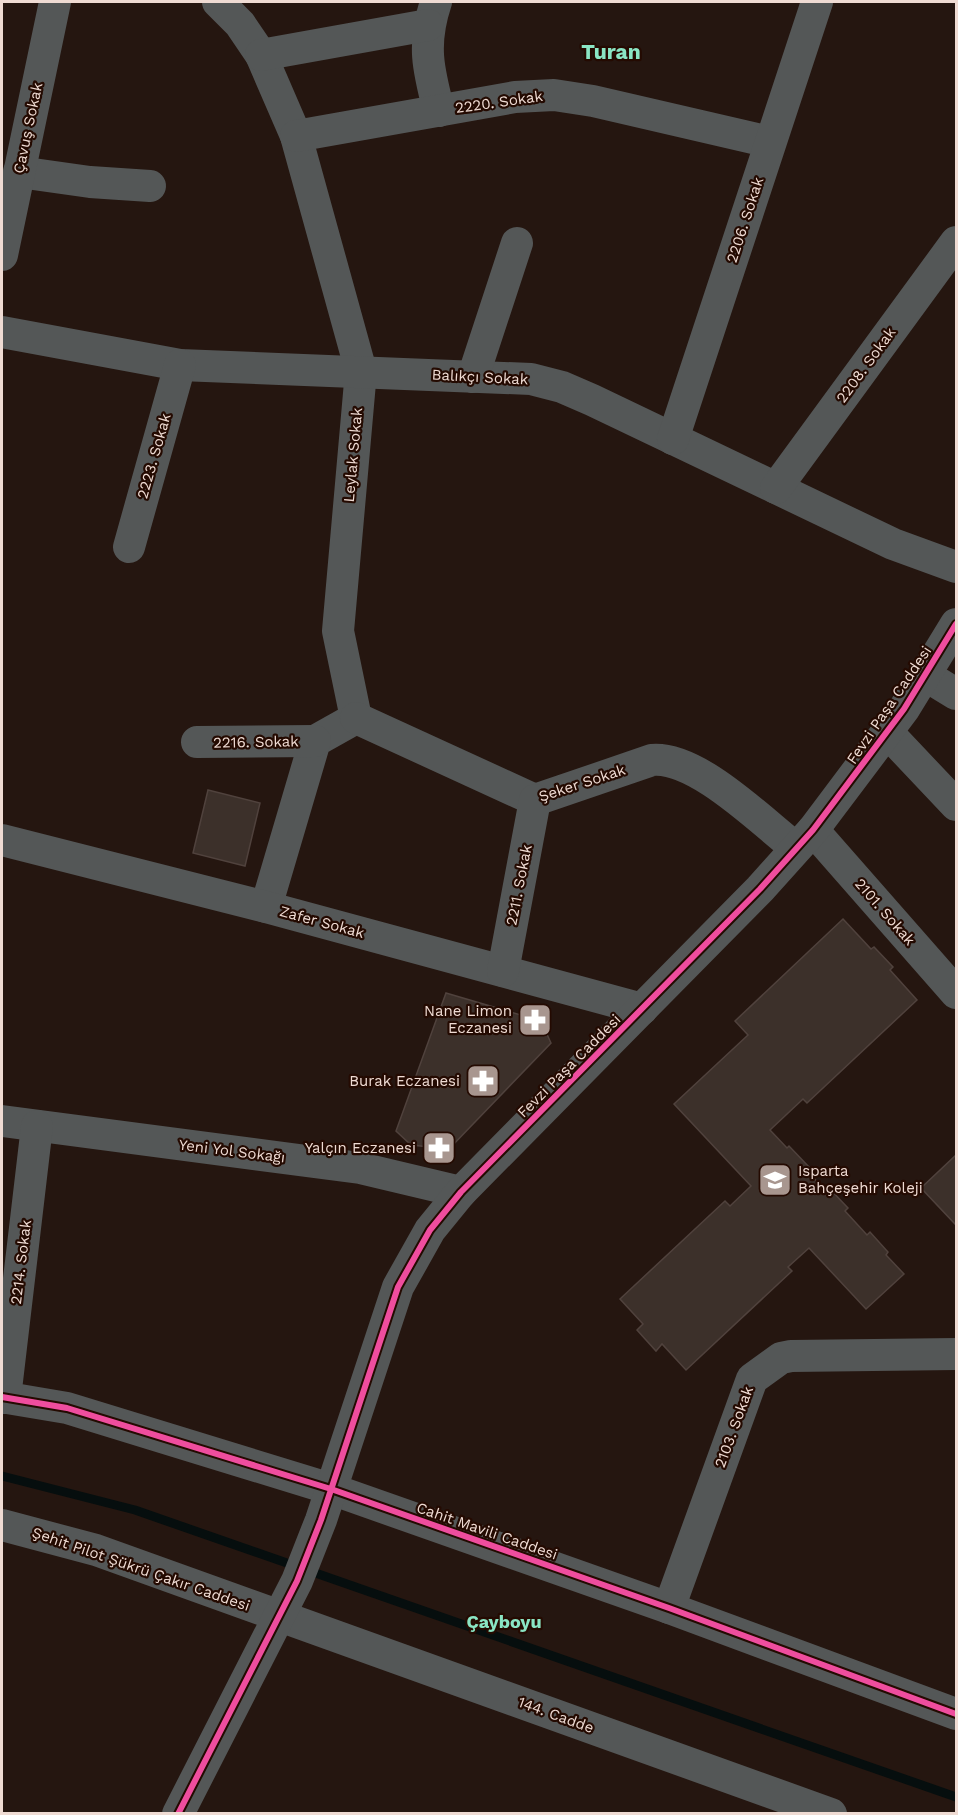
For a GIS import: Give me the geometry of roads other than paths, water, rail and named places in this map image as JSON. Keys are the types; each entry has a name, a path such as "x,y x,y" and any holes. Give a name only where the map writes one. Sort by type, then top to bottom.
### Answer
{"street":[{"name":"Çavuş Sokak","path":"2,255 55,2"},
{"name":"Leylak Sokak","path":"218,2 240,24 261,55 296,136 361,371 338,631 356,718"},
{"name":"2206. Sokak","path":"673,439 817,2"},
{"path":"261,55 432,13 427,65 439,111"},
{"name":"2220. Sokak","path":"296,136 515,97 554,95 593,101 770,142"},
{"path":"19,172 90,182 150,186"},
{"name":"2208. Sokak","path":"776,488 957,242"},
{"path":"473,377 517,243"},
{"name":"Balıkçı Sokak","path":"2,332 180,364 531,380 562,387 893,544 957,567"},
{"name":"2223. Sokak","path":"129,547 180,364"},
{"name":"Fevzi Paşa Caddesi","path":"178,1814 227,1713 297,1581 321,1521 398,1287 430,1230 461,1192 760,889 804,839 887,732 957,624"},
{"path":"925,675 957,694"},
{"path":"266,907 315,741 356,718"},
{"name":"Şeker Sokak","path":"356,718 535,800 652,760 665,759 682,764 804,839"},
{"path":"887,732 957,805"},
{"name":"2216. Sokak","path":"197,742 315,741"},
{"name":"2211. Sokak","path":"503,971 535,800"},
{"name":"2101. Sokak","path":"804,839 957,993"},
{"name":"Zafer Sokak","path":"2,840 266,907 642,1009"},
{"name":"Yeni Yol Sokağı","path":"2,1121 360,1168 461,1192"},
{"name":"2214. Sokak","path":"3,1398 37,1126"},
{"name":"2103. Sokak","path":"669,1608 752,1379 781,1358 791,1356 957,1354"},
{"name":"Cahit Mavili Caddesi","path":"3,1398 67,1408 331,1490 669,1608 957,1714"},
{"name":"Şehit Pilot Şükrü Çakır Caddesi","path":"2,1525 96,1550 280,1616"},
{"name":"144. Cadde","path":"280,1616 831,1814"}],"waterway":[{"path":"2,1476 135,1510 956,1797"}],"place":[{"name":"Nane Limon Eczanesi","path":"535,1020"},
{"name":"Burak Eczanesi","path":"483,1081"},
{"name":"Yalçın Eczanesi","path":"439,1148"},
{"name":"Isparta Bahçeşehir Koleji","path":"775,1180"}],"district":[{"name":"Turan","path":"611,52"},
{"name":"Çayboyu","path":"504,1622"}]}
